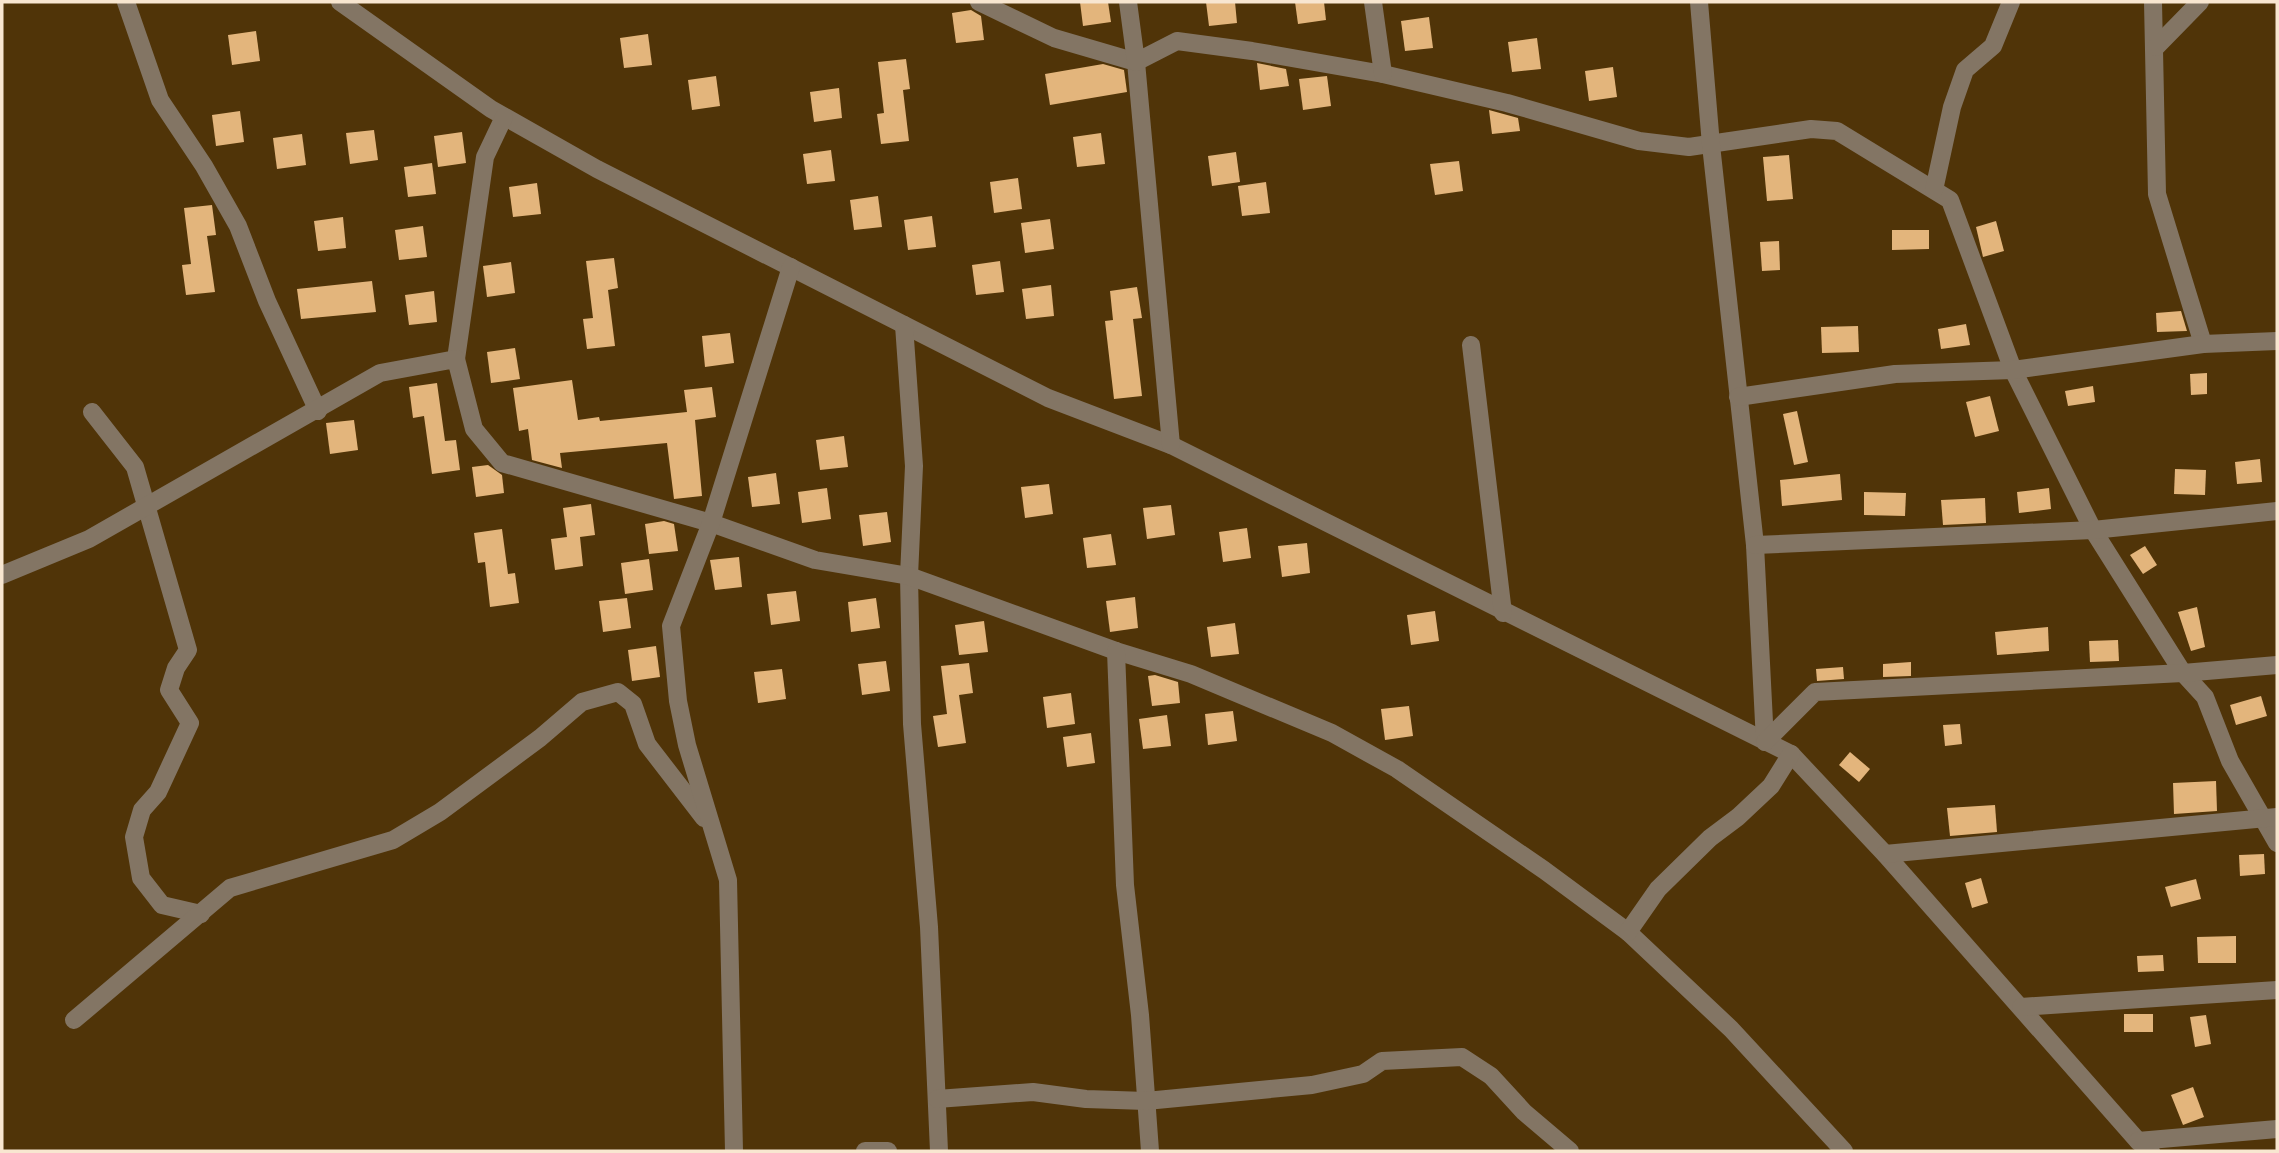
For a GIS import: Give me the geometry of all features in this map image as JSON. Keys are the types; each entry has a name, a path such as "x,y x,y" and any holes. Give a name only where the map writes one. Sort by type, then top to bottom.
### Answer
{"street":[{"path":"125,2 160,100 204,166 238,226 267,301 318,411"},
{"path":"340,2 504,117 597,169 1048,398 1171,445 1503,613 1791,754 1885,854 2145,1146 2277,1129"},
{"path":"979,2 1054,38 1136,62 1177,41 1383,74 1507,103 1639,141 1689,146 1711,145 1811,128 1838,131 1950,200 2012,370 2093,530 2183,673 2205,697 2231,761 2269,817 2277,842"},
{"path":"1128,2 1136,62 1171,445"},
{"path":"1373,2 1383,74"},
{"path":"1699,2 1711,145 1755,545 1765,742"},
{"path":"1934,190 1952,107 1965,70 1993,46 2011,2"},
{"path":"2153,2 2157,194 2203,344"},
{"path":"2156,47 2200,2"},
{"path":"504,117 485,157 463,288 456,359 474,429 502,463 711,523 815,559 909,576 1116,651 1191,674 1332,733 1397,769 1628,932 1731,1029 1844,1151"},
{"path":"734,1151 728,880 687,745 671,626 711,523 791,267"},
{"path":"904,325 914,466 909,576 912,724 929,927 939,1151"},
{"path":"1738,397 1895,374 2012,370 2203,344 2277,341"},
{"path":"1471,345 1503,613"},
{"path":"2,575 89,539 318,411 380,373 456,359"},
{"path":"92,412 135,467 188,650 176,668 169,690 190,723 158,792 142,810 134,837 141,878 162,905 201,914"},
{"path":"1755,545 2093,530 2277,511"},
{"path":"1116,651 1125,885 1140,1015 1150,1151"},
{"path":"1765,742 1815,692 2183,673 2277,664"},
{"path":"74,1020 230,888 393,840 440,812 540,738 582,702 618,692 633,704 647,744 712,829"},
{"path":"1628,932 1658,889 1710,838 1738,817 1771,786 1791,754"},
{"path":"1885,854 2269,817"},
{"path":"2021,1007 2277,990"},
{"path":"937,1099 1033,1092 1086,1099 1146,1101 1312,1085 1363,1074 1382,1061 1462,1057 1491,1076 1524,1112 1570,1151"},
{"path":"865,1151 888,1151"}],"building":[{"path":"1080,2 1108,2 1111,22 1083,26"},
{"path":"1206,2 1235,2 1237,23 1209,26"},
{"path":"1295,2 1324,2 1326,20 1298,24"},
{"path":"971,10 981,16 984,40 956,43 952,13"},
{"path":"1429,17 1433,48 1405,51 1401,21"},
{"path":"256,31 260,61 232,65 228,35"},
{"path":"648,34 652,65 624,68 620,38"},
{"path":"1537,38 1541,69 1512,72 1508,42"},
{"path":"906,59 910,89 903,90 909,141 881,144 877,114 884,113 878,62"},
{"path":"1257,63 1286,69 1289,86 1260,90"},
{"path":"1103,64 1124,70 1127,92 1050,105 1045,74"},
{"path":"1613,67 1617,97 1589,101 1585,71"},
{"path":"716,76 720,106 692,110 688,80"},
{"path":"1327,76 1331,106 1303,110 1299,79"},
{"path":"839,88 842,118 814,122 810,92"},
{"path":"1489,110 1518,118 1520,131 1492,134"},
{"path":"240,111 244,142 216,146 212,115"},
{"path":"374,130 378,160 350,164 346,133"},
{"path":"462,132 466,163 438,167 434,136"},
{"path":"1101,133 1105,164 1077,167 1073,137"},
{"path":"302,134 306,165 277,169 273,138"},
{"path":"831,150 835,181 807,184 803,154"},
{"path":"1236,152 1240,182 1212,186 1208,156"},
{"path":"1789,155 1793,199 1767,201 1763,157"},
{"path":"1459,161 1463,191 1435,195 1430,164"},
{"path":"432,163 436,194 408,197 404,167"},
{"path":"1018,178 1022,209 994,213 990,182"},
{"path":"1266,182 1270,213 1242,216 1238,186"},
{"path":"537,183 541,214 513,217 509,187"},
{"path":"878,196 882,227 854,230 850,200"},
{"path":"212,205 216,235 207,236 215,292 186,295 182,265 191,264 184,208"},
{"path":"932,216 936,247 908,250 904,220"},
{"path":"343,217 346,248 318,251 314,221"},
{"path":"1050,219 1054,249 1025,253 1021,223"},
{"path":"1996,221 2004,251 1983,257 1976,227"},
{"path":"423,226 427,257 399,260 395,230"},
{"path":"1892,230 1929,230 1929,249 1892,250"},
{"path":"1779,241 1780,270 1762,271 1760,242"},
{"path":"614,258 618,288 608,290 615,346 587,349 583,319 593,318 586,261"},
{"path":"1000,261 1004,292 976,295 972,265"},
{"path":"511,262 515,293 487,297 483,266"},
{"path":"372,281 376,312 301,319 297,289"},
{"path":"1051,285 1054,316 1026,319 1022,289"},
{"path":"1137,287 1142,318 1133,319 1142,396 1114,399 1105,321 1113,320 1110,291"},
{"path":"434,291 437,322 409,325 405,295"},
{"path":"2181,311 2187,331 2157,332 2156,313"},
{"path":"1966,324 1970,345 1941,349 1938,329"},
{"path":"1858,326 1859,352 1822,353 1821,327"},
{"path":"730,333 734,363 705,367 702,336"},
{"path":"515,348 520,379 491,383 487,352"},
{"path":"2207,373 2207,394 2191,395 2190,374"},
{"path":"572,380 578,420 599,417 600,421 687,412 684,390 712,387 716,417 695,420 702,496 674,499 667,443 560,453 562,468 532,460 528,429 519,431 513,388"},
{"path":"437,383 445,441 456,440 460,470 432,474 424,416 413,418 409,387"},
{"path":"2093,386 2095,402 2068,406 2065,391"},
{"path":"1990,396 1999,431 1975,437 1966,402"},
{"path":"1797,411 1808,462 1794,465 1783,414"},
{"path":"354,420 358,450 330,454 326,423"},
{"path":"844,436 848,467 820,470 816,440"},
{"path":"2260,459 2262,482 2237,484 2235,462"},
{"path":"488,465 502,475 504,493 476,497 472,467"},
{"path":"2175,469 2206,470 2205,495 2174,494"},
{"path":"776,473 780,504 752,507 748,477"},
{"path":"1840,474 1842,500 1782,506 1780,480"},
{"path":"1049,484 1053,514 1025,518 1021,487"},
{"path":"827,488 831,519 802,523 798,492"},
{"path":"2049,488 2051,509 2019,513 2017,492"},
{"path":"1864,492 1906,493 1905,516 1864,515"},
{"path":"1985,498 1986,523 1943,525 1941,500"},
{"path":"591,504 595,535 580,537 583,566 555,570 551,539 567,537 563,508"},
{"path":"1171,505 1175,535 1147,539 1143,508"},
{"path":"887,512 891,542 863,546 859,515"},
{"path":"664,521 674,524 678,551 649,554 645,524"},
{"path":"1247,528 1251,558 1223,562 1219,532"},
{"path":"502,529 508,574 515,573 519,603 490,607 485,562 478,563 474,533"},
{"path":"1111,534 1116,565 1087,568 1083,538"},
{"path":"1307,543 1310,573 1282,577 1278,546"},
{"path":"2145,546 2157,565 2143,574 2130,555"},
{"path":"739,557 742,587 715,590 710,560"},
{"path":"649,559 653,590 625,594 621,563"},
{"path":"796,591 800,621 771,625 767,594"},
{"path":"1135,597 1138,628 1110,632 1106,601"},
{"path":"627,598 631,628 603,632 599,601"},
{"path":"876,598 880,628 851,632 848,602"},
{"path":"2197,607 2205,647 2191,651 2178,612"},
{"path":"1435,611 1439,641 1411,645 1407,615"},
{"path":"984,621 988,652 959,655 955,625"},
{"path":"1235,623 1239,654 1211,657 1207,627"},
{"path":"2048,627 2049,651 1997,655 1995,632"},
{"path":"2118,640 2119,661 2090,662 2089,641"},
{"path":"656,646 660,677 632,681 628,650"},
{"path":"886,661 890,691 862,695 858,664"},
{"path":"1911,662 1911,676 1883,677 1883,664"},
{"path":"969,663 973,693 959,695 966,743 938,747 933,716 947,714 941,666"},
{"path":"1843,667 1844,679 1817,681 1816,669"},
{"path":"782,669 786,699 758,703 754,672"},
{"path":"1155,675 1178,682 1180,703 1152,706 1148,676"},
{"path":"1071,693 1075,724 1047,728 1043,697"},
{"path":"2261,696 2267,716 2236,725 2230,705"},
{"path":"1409,706 1413,736 1385,740 1381,709"},
{"path":"1233,711 1237,741 1208,745 1205,714"},
{"path":"1167,715 1171,746 1143,749 1139,719"},
{"path":"1960,724 1962,744 1945,746 1943,725"},
{"path":"1091,733 1095,763 1067,767 1063,737"},
{"path":"1850,752 1870,769 1859,782 1839,765"},
{"path":"2216,781 2217,811 2174,814 2173,783"},
{"path":"1995,805 1997,832 1950,836 1947,808"},
{"path":"2264,854 2265,874 2240,876 2239,855"},
{"path":"1981,878 1988,903 1972,908 1965,883"},
{"path":"2196,879 2201,899 2171,907 2165,887"},
{"path":"2236,936 2236,963 2198,963 2197,937"},
{"path":"2163,955 2164,971 2138,972 2137,956"},
{"path":"2124,1014 2153,1014 2153,1032 2124,1032"},
{"path":"2206,1015 2211,1044 2195,1047 2190,1017"},
{"path":"2193,1087 2204,1117 2183,1125 2171,1095"}]}
